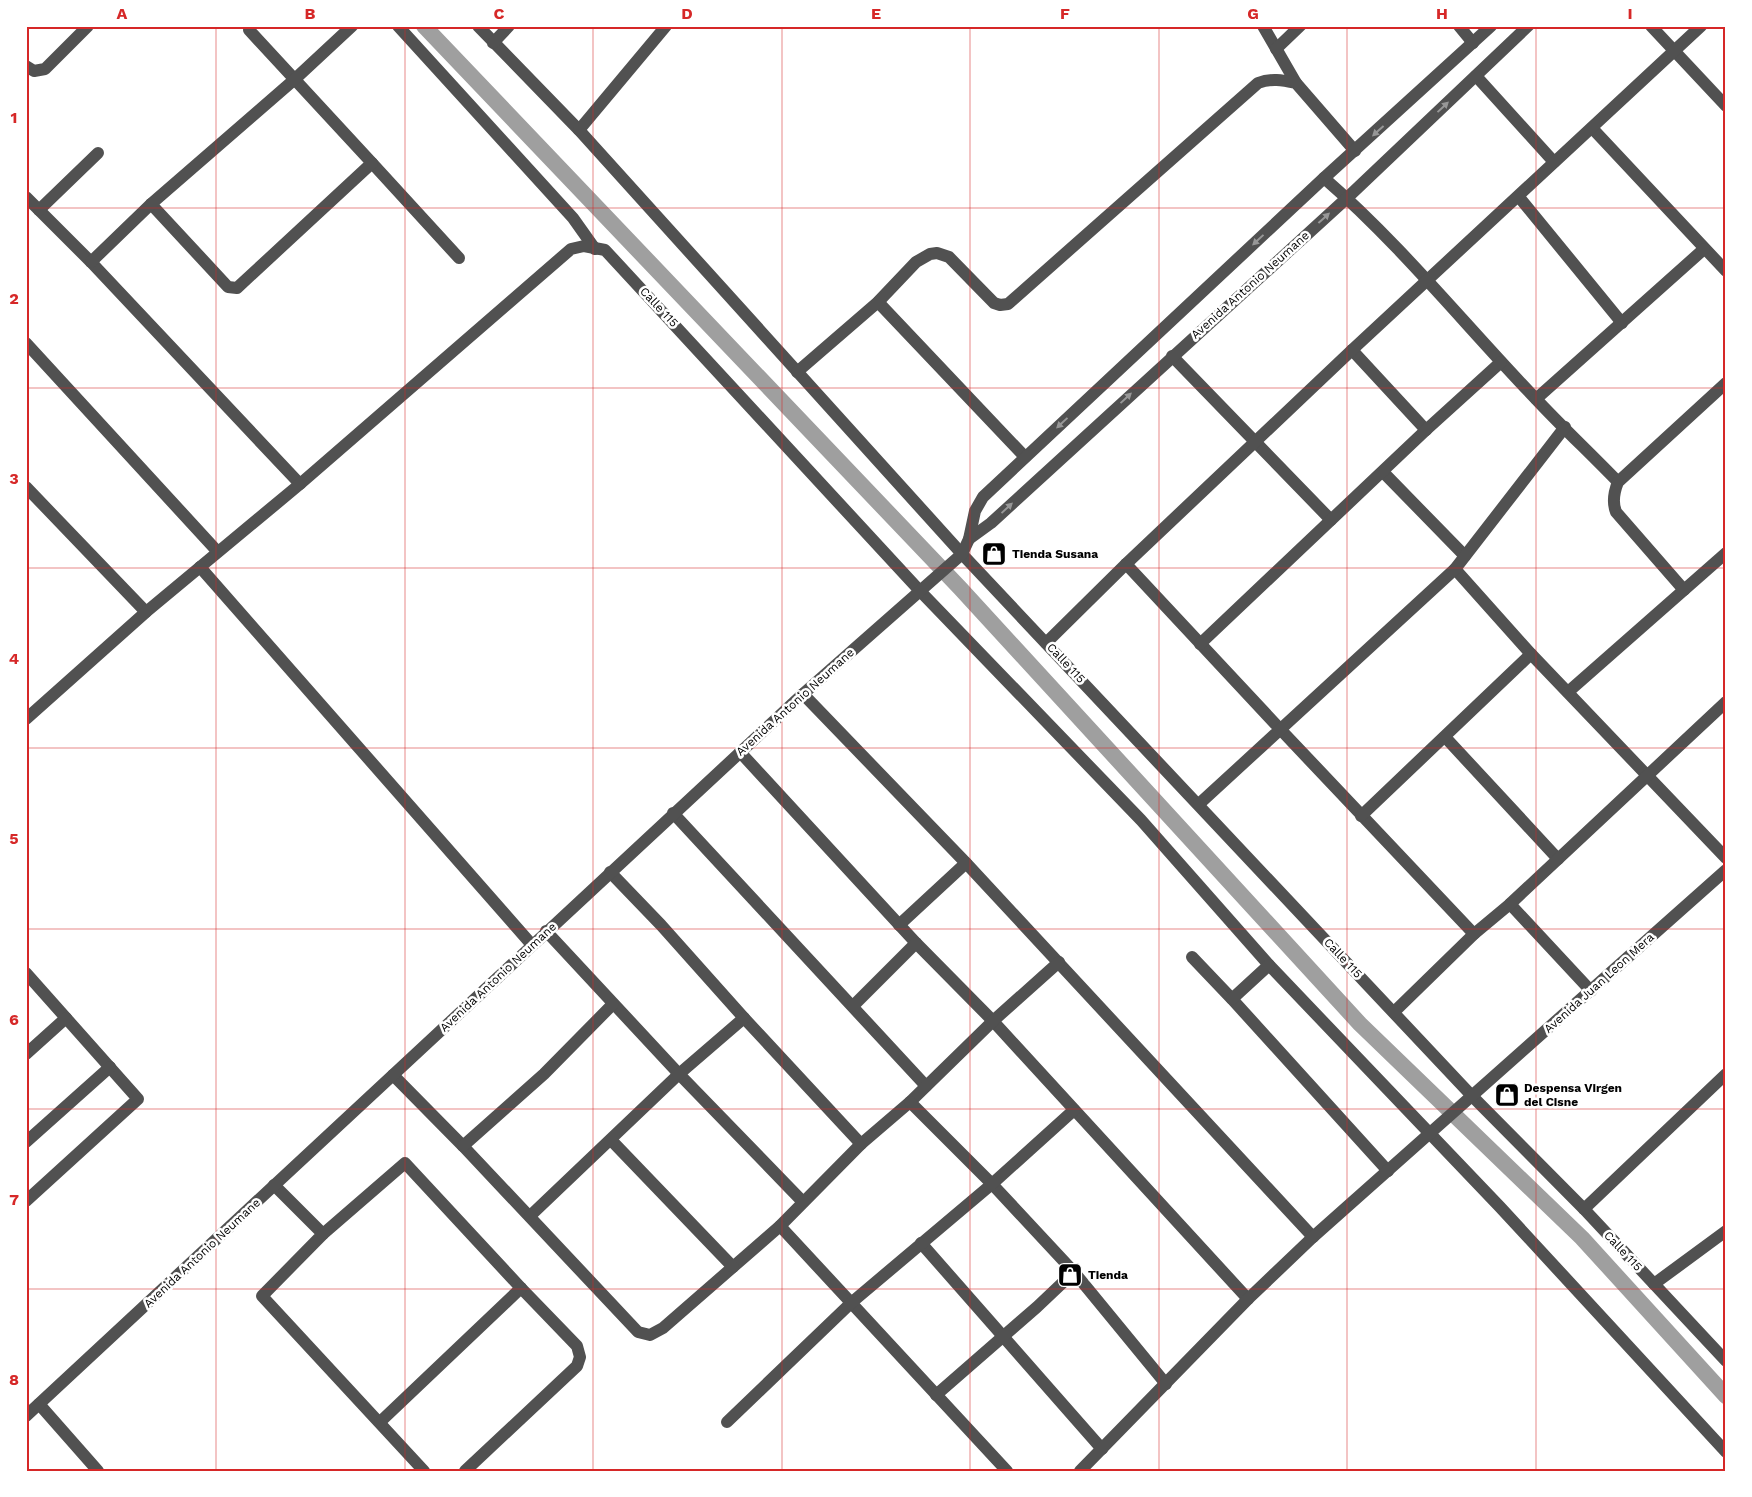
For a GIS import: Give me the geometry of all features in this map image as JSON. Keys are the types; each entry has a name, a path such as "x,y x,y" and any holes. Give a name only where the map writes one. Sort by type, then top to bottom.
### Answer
{"street":[{"path":"26,66 34,71 45,69 88,26"},
{"path":"91,262 150,204 295,79 352,26"},
{"name":"Calle 115","path":"398,26 573,218 595,249 605,250 612,256 1141,820 1269,965 1432,1131 1726,1452"},
{"name":"Calle 115","path":"478,26 579,130 960,556 1046,643 1472,1096 1584,1209 1726,1361"},
{"path":"494,43 509,26"},
{"path":"579,130 666,26"},
{"path":"1263,26 1296,82 1356,151"},
{"path":"1276,48 1300,26"},
{"path":"1459,26 1473,43"},
{"name":"Avenida Antonio Neumane","path":"26,1416 673,813 803,694 960,556 969,539 975,511 983,497 1324,178 1356,151 1490,26"},
{"name":"Avenida Antonio Neumane","path":"969,539 991,522 1346,198 1528,26"},
{"path":"1651,26 1726,106"},
{"path":"1046,643 1126,564 1352,350 1701,26"},
{"path":"248,30 460,258"},
{"path":"1476,76 1554,162"},
{"path":"797,372 878,302 923,257 937,253 949,257 994,303 1000,305 1008,304 1258,83 1266,80 1281,79 1296,82"},
{"path":"1592,128 1726,271"},
{"path":"39,210 98,154"},
{"path":"150,204 228,287 237,288 372,164"},
{"path":"1324,178 1427,281 1536,399 1618,482"},
{"path":"26,197 91,262 300,484"},
{"path":"1519,197 1622,322"},
{"path":"26,719 146,612 217,551 300,484 571,249 584,246 595,249"},
{"path":"1536,399 1704,249"},
{"path":"878,302 1025,457"},
{"path":"26,343 217,551"},
{"path":"1352,350 1426,430"},
{"path":"1172,356 1331,520"},
{"path":"1200,644 1426,430 1502,362"},
{"path":"1684,590 1616,512 1613,499 1618,482 1726,383"},
{"path":"1199,804 1455,569 1565,427"},
{"path":"1383,472 1465,556"},
{"path":"26,486 146,612"},
{"path":"1568,692 1726,553"},
{"path":"1126,564 1474,934"},
{"path":"200,567 532,945"},
{"path":"1455,569 1531,654 1726,858"},
{"path":"1361,816 1531,654"},
{"path":"803,694 966,862 1313,1237"},
{"path":"1394,1012 1474,934 1510,904 1726,702"},
{"path":"1444,737 1558,859"},
{"path":"740,752 916,943 993,1021 1248,1300"},
{"path":"673,813 926,1086"},
{"path":"899,924 966,862"},
{"name":"Avenida Juan Leon Mera","path":"1080,1471 1248,1300 1313,1237 1726,870"},
{"path":"610,872 661,925 861,1144"},
{"path":"1510,904 1591,991"},
{"path":"546,931 679,1074 803,1202"},
{"path":"853,1006 916,943"},
{"path":"1192,957 1232,998 1388,1171"},
{"path":"393,1075 530,1216 638,1332 650,1335 663,1328 780,1226 861,1144 910,1102 993,1021 1059,962"},
{"path":"1232,998 1269,965"},
{"path":"26,973 138,1099 26,1201"},
{"path":"463,1146 544,1074 613,1004"},
{"path":"26,1054 66,1018"},
{"path":"530,1216 679,1074 744,1018"},
{"path":"26,1142 110,1067"},
{"path":"1584,1209 1726,1074"},
{"path":"910,1102 992,1184 1074,1272 1166,1384"},
{"path":"727,1422 851,1303 992,1184 1074,1110"},
{"path":"611,1140 732,1267"},
{"path":"424,1471 262,1296 322,1234 405,1163 521,1288 578,1346 580,1357 577,1366 465,1471"},
{"path":"274,1185 322,1234"},
{"path":"780,1226 1007,1471"},
{"path":"1654,1284 1726,1231"},
{"path":"921,1244 1102,1448"},
{"path":"936,1395 1074,1272"},
{"path":"380,1422 521,1288"},
{"path":"39,1404 98,1471"}],"waterway":[{"path":"424,26 960,588 1360,1024 1582,1238 1726,1396"}],"place":[{"name":"Tienda Susana","path":"994,554"},
{"name":"Despensa Virgen del Cisne","path":"1507,1095"},
{"name":"Tienda","path":"1070,1275"}]}
